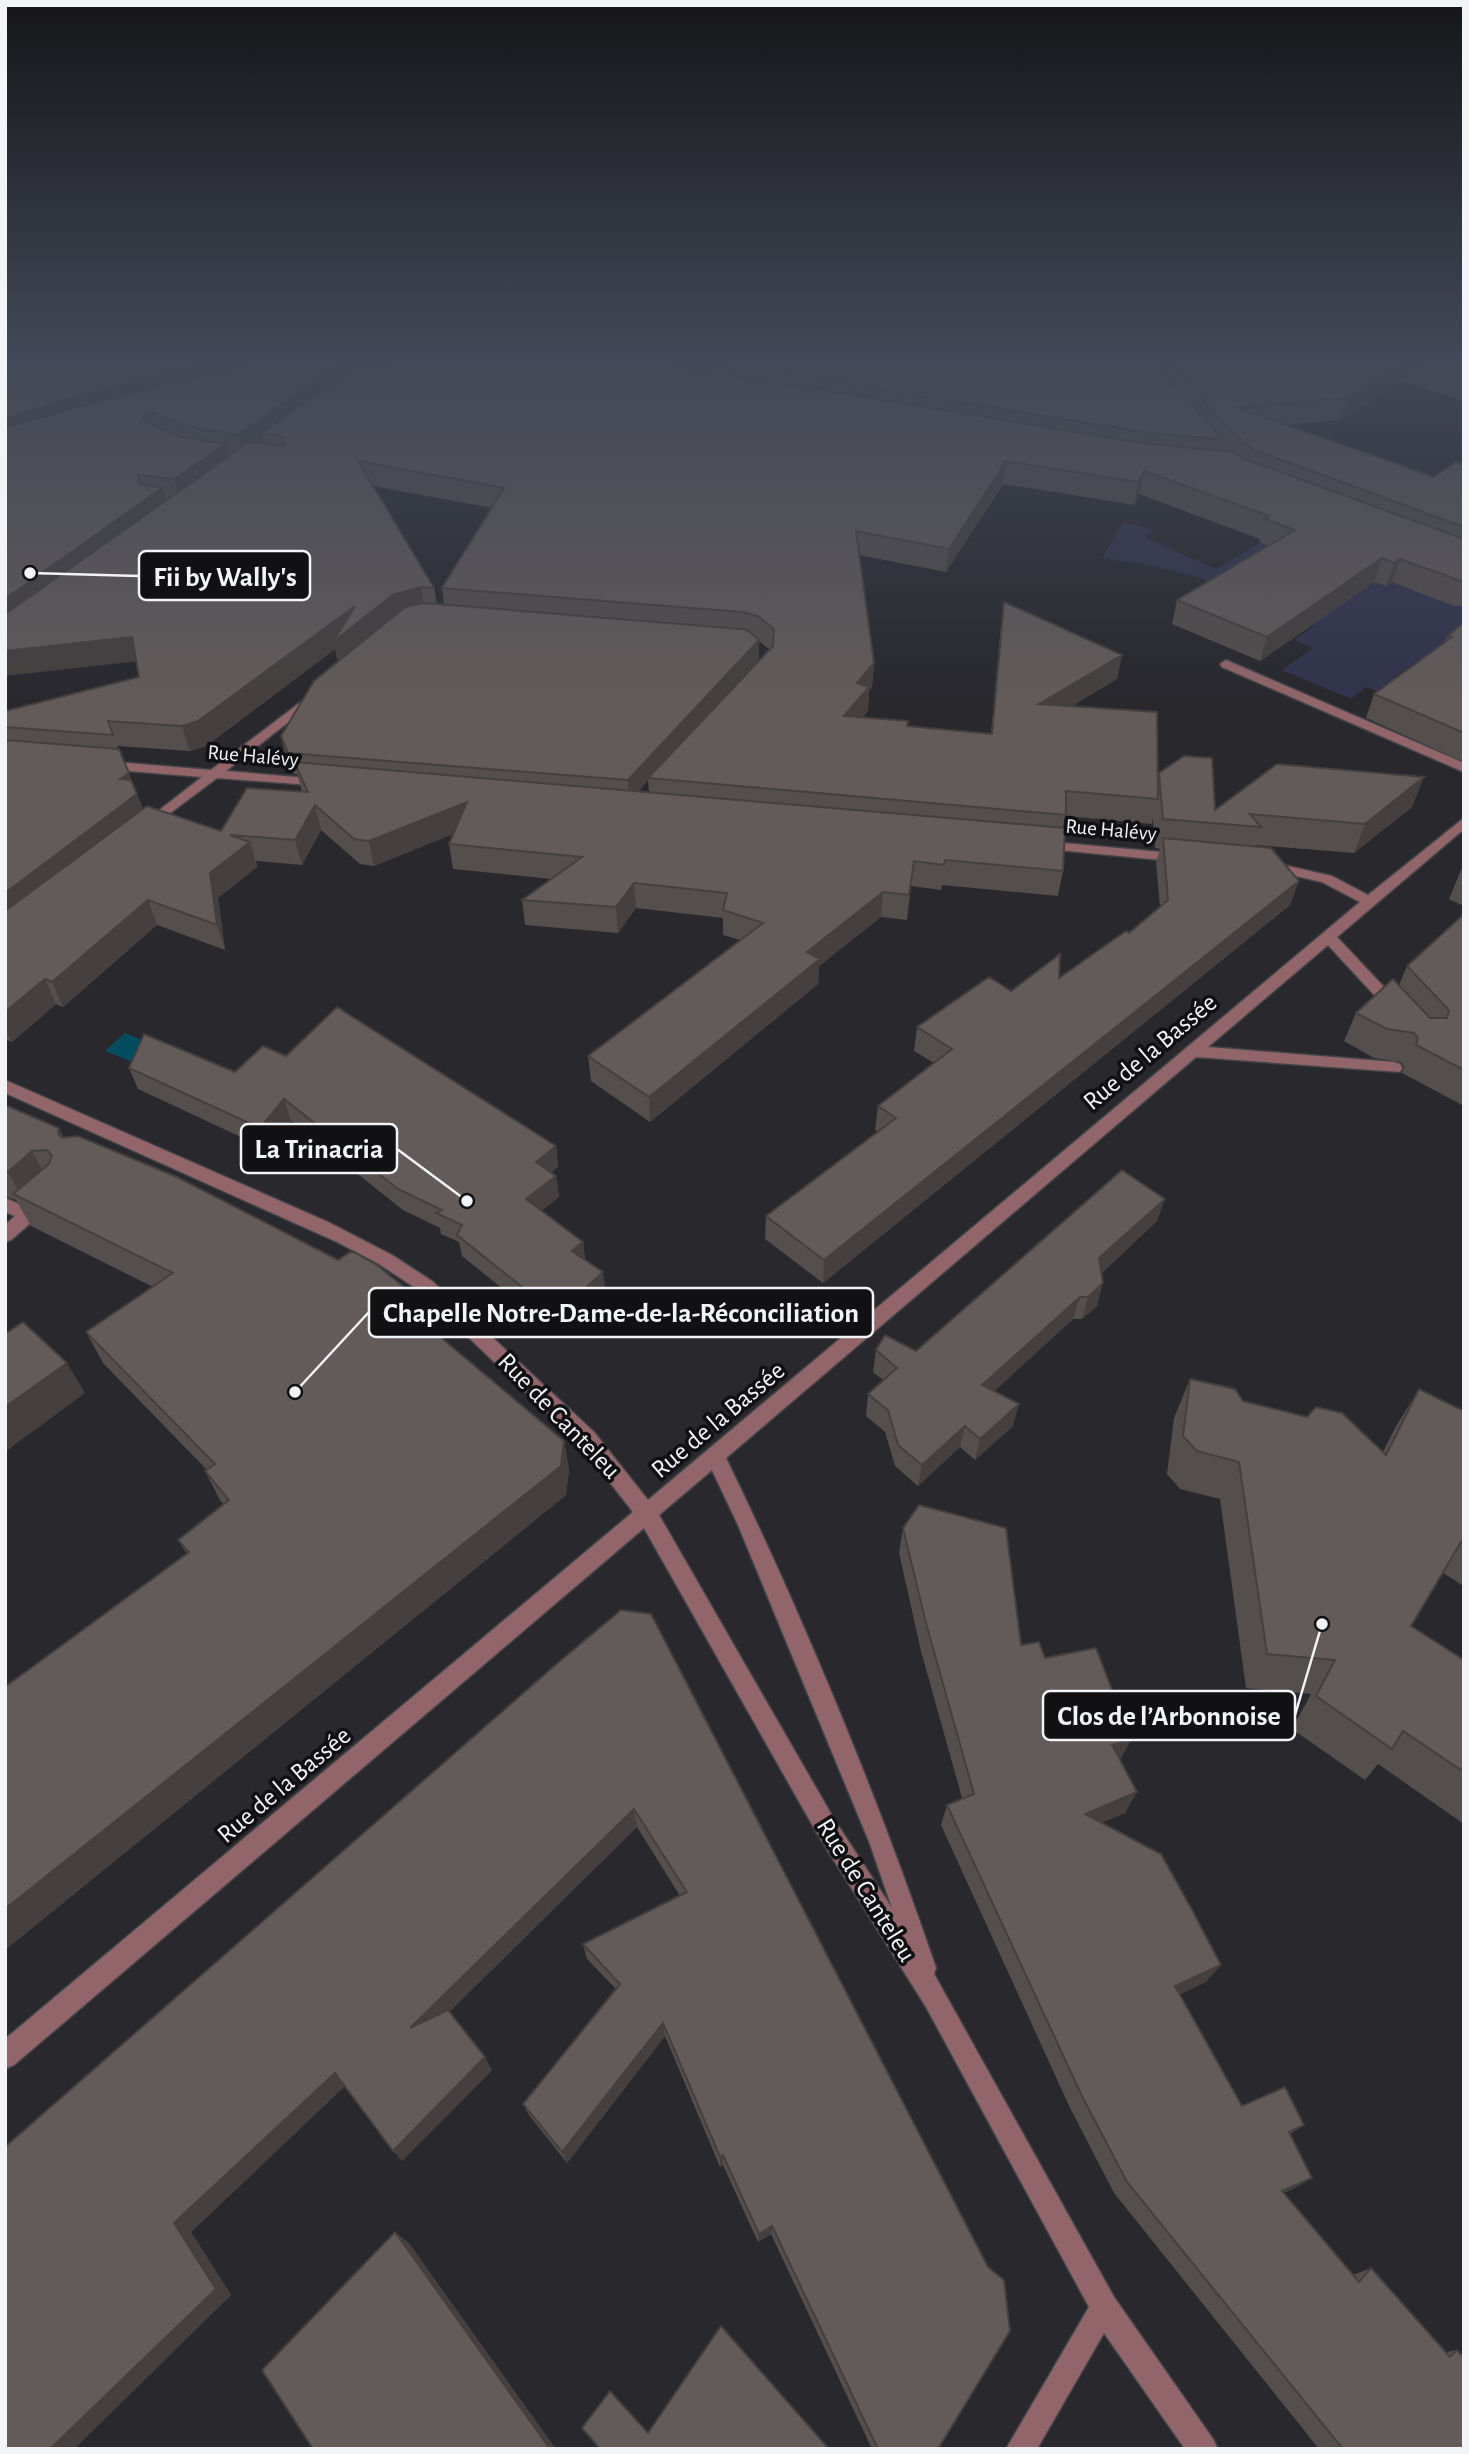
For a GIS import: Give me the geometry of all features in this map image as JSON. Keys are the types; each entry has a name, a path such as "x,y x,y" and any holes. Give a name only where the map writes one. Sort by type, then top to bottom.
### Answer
{"street":[{"path":"1226,664 1464,768"},
{"path":"141,832 320,691"},
{"name":"Rue Halévy","path":"87,763 336,784"},
{"name":"Rue de la Bassée","path":"5,2056 1464,822"},
{"name":"Rue Halévy","path":"1030,844 1194,859"},
{"path":"1248,864 1276,866 1327,879 1370,902"},
{"path":"1329,937 1407,1022"},
{"path":"1190,1051 1394,1068"},
{"name":"Rue de Canteleu","path":"5,1086 120,1135 372,1250 397,1265 426,1286 587,1438 648,1514 825,1827 935,1998 1104,2307 1203,2449"},
{"path":"102,1149 120,1135"},
{"path":"5,1235 57,1190"},
{"path":"5,1204 28,1215"},
{"name":"Rue de Canteleu","path":"716,1457 748,1524 881,1844 935,1998"},
{"path":"1021,2449 1104,2307"}],"shaded area":[{"path":"1123,523 1153,529 1146,538 1216,569 1259,543 1386,586 1392,582 1412,590 1464,582 1464,637 1434,661 1424,657 1394,677 1410,684 1387,696 1366,687 1351,699 1282,670 1313,648 1295,640 1314,626 1201,578 1149,565 1102,558"},
{"path":"125,1033 182,1057 162,1074 105,1051"}],"building":[{"path":"5,471 187,471 174,479 138,475 139,484 162,488 5,599"},
{"path":"209,471 364,471 434,588 421,587 393,595 333,642 355,606 198,721 182,726 108,721 113,735 5,727 5,711 139,677 132,637 5,651 5,614"},
{"path":"409,471 1000,471 949,549 856,531 874,663 857,683 869,687 844,716 908,721 907,726 992,734 1004,602 1122,655 1039,704 1157,712 1158,799 1066,791 1066,815 648,778 773,646 774,629 758,616 742,612 442,588 504,488"},
{"path":"1066,471 1276,471 1464,539 1464,582 1400,559 1394,563 1382,558 1267,637 1177,600 1295,530 1265,519 1269,516 1144,471 1138,482"},
{"path":"1310,471 1416,471 1434,477 1444,471 1464,471 1464,527"},
{"path":"424,603 741,629 747,630 759,640 628,780 288,753 281,736 314,681 405,607"},
{"path":"1464,622 1464,733 1374,694 1452,637 1448,636"},
{"path":"5,740 119,749 129,773 120,779 131,780 137,794 5,893"},
{"path":"1184,756 1212,758 1215,810 1277,764 1424,777 1365,824 1250,814 1261,827 1163,819 1159,773"},
{"path":"294,762 1065,828 1063,871 945,860 944,865 914,861 909,895 883,892 807,952 820,959 649,1097 588,1056 763,923 723,910 727,893 634,883 616,907 522,900 582,857 449,844 467,802 369,841 354,839 315,805 295,840 230,835 250,842 210,873 217,925 148,900 52,982 45,979 5,1012 5,911 147,806 221,831 247,788 308,792"},
{"path":"1163,838 1271,848 1299,881 824,1260 766,1216 896,1118 878,1106 952,1049 917,1027 989,977 1011,991 1060,954 1059,978 1126,931 1129,933 1168,900"},
{"path":"1464,914 1464,1070 1416,1045 1418,1038 1414,1033 1387,1029 1356,1013 1393,979 1430,1018 1447,1018 1449,1011 1446,1007 1407,966"},
{"path":"337,1007 556,1146 536,1162 556,1176 526,1199 583,1242 572,1251 603,1272 557,1315 457,1235 462,1225 436,1213 442,1210 398,1189 284,1099 260,1128 129,1068 144,1034 235,1072 263,1046 286,1056"},
{"path":"5,1105 59,1128 58,1133 62,1138 78,1136 177,1177 338,1260 352,1251 377,1265 438,1315 425,1324 564,1441 561,1466 5,1909 5,1687 189,1552 178,1540 229,1500 205,1471 215,1464 86,1332 173,1273 13,1194 49,1164 52,1156 47,1150 32,1151 8,1172 5,1171"},
{"path":"1122,1170 1165,1199 1099,1258 1103,1283 1088,1297 1080,1297 982,1385 1019,1404 980,1439 965,1426 922,1465 898,1445 888,1410 868,1394 897,1368 876,1350 885,1335 916,1351"},
{"path":"23,1322 67,1363 5,1407 5,1334"},
{"path":"1190,1379 1235,1389 1243,1401 1307,1417 1316,1407 1342,1413 1386,1455 1419,1389 1464,1411 1464,1537 1411,1626 1464,1660 1464,1772 1403,1731 1392,1749 1316,1696 1335,1660 1267,1654 1239,1462 1197,1451 1183,1436"},
{"path":"919,1505 1006,1528 1021,1645 1039,1642 1045,1658 1096,1648 1131,1740 1112,1745 1137,1792 1085,1814 1161,1854 1191,1908 1221,1965 1175,1986 1242,2106 1285,2087 1304,2125 1289,2132 1312,2178 1282,2191 1359,2282 1371,2268 1450,2357 1457,2350 1464,2358 1464,2449 1343,2449 1127,2182 1081,2094 947,1805 974,1794 927,1627 903,1528"},
{"path":"621,1610 651,1614 988,2267 1004,2280 1010,2331 938,2449 878,2449 772,2226 759,2234 723,2155 720,2157 663,2023 562,2152 523,2104 620,1984 583,1944 687,1892 634,1809 410,2028 448,2010 485,2057 393,2151 335,2073 174,2223 216,2289 50,2449 5,2449 5,2147"},
{"path":"395,2232 550,2449 313,2449 262,2370"},
{"path":"721,2326 829,2449 600,2449 582,2428 610,2391 648,2433"}],"place":[{"name":"Fii by Wally's","path":"30,573"},
{"name":"La Trinacria","path":"467,1201"},
{"name":"Chapelle Notre-Dame-de-la-Réconciliation","path":"295,1392"},
{"name":"Clos de l’Arbonnoise","path":"1322,1624"}]}
